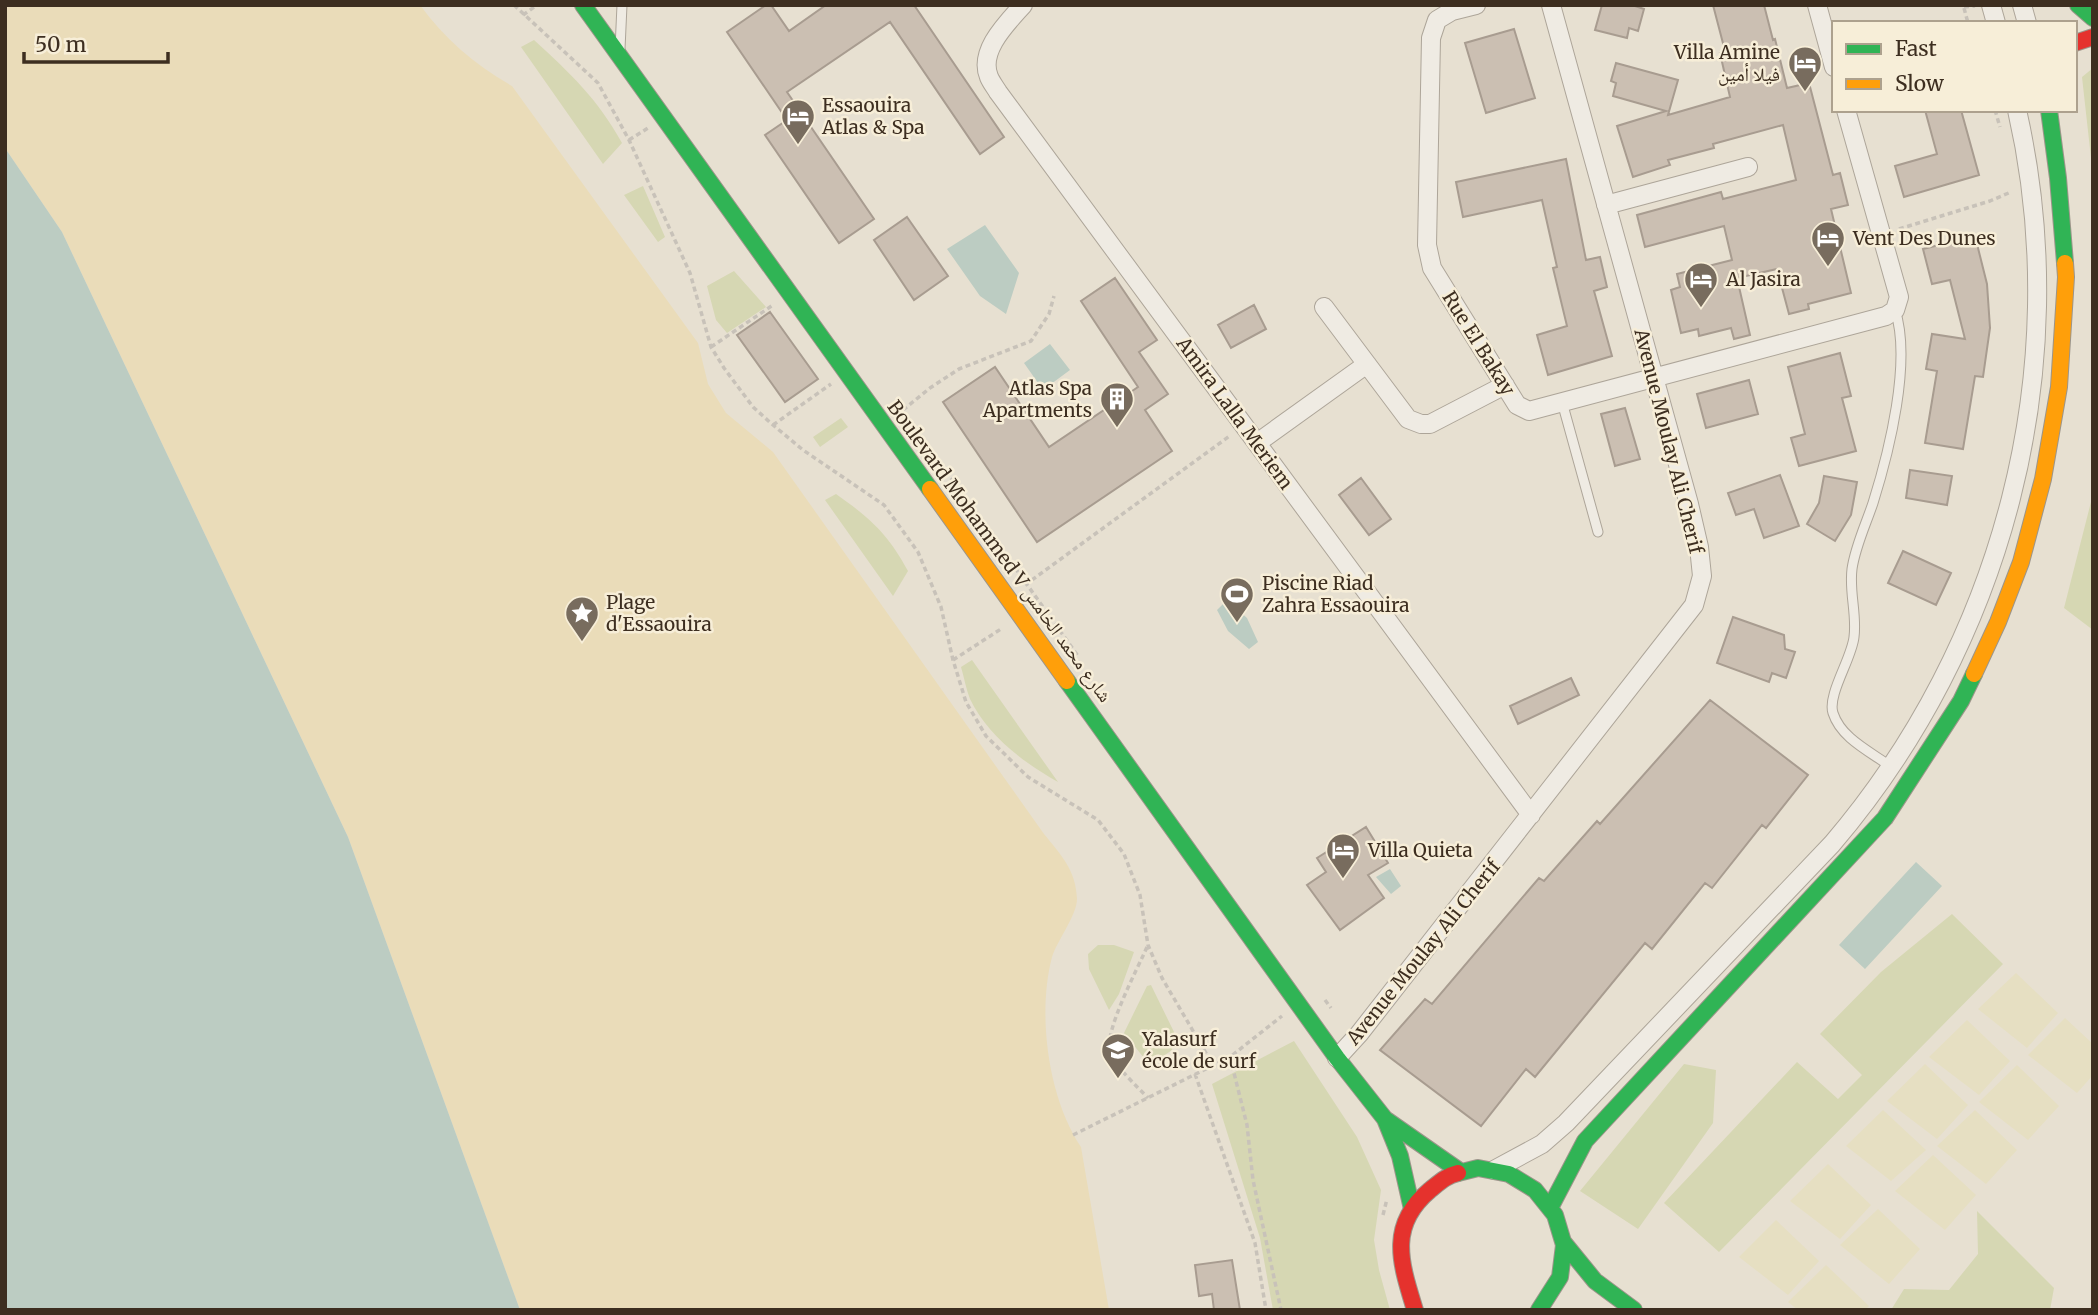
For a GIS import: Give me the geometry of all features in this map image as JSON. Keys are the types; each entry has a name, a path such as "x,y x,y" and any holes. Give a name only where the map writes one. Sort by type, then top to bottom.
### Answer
{"main road":[{"name":"Boulevard Mohammed V شارع محمد الخامس","path":"583,5 1337,1058 1385,1119"},
{"path":"2078,5 2093,18"},
{"path":"1551,1206 1585,1141 1885,818 1961,701 1998,622 2021,562 2043,479 2059,387 2066,277 2049,112"},
{"path":"1385,1119 1461,1172"},
{"path":"1385,1119 1400,1156 1412,1209"},
{"path":"1415,1310 1403,1275 1400,1241 1412,1209 1425,1192 1441,1179 1461,1172 1494,1170 1516,1176 1536,1188 1551,1206 1560,1223 1564,1263 1558,1283 1539,1310"},
{"path":"1564,1243 1584,1272 1609,1296 1634,1310"},
{"path":"1410,1290 1425,1310"}],"street":[{"name":"Amira Lalla Meriem","path":"1023,5 1004,26 989,51 988,75 1531,815"},
{"name":"Rue El Bakay","path":"1476,5 1452,11 1437,20 1431,38 1427,245 1432,268 1517,405 1529,411 1886,316 1895,310"},
{"name":"Avenue Moulay Ali Cherif","path":"1337,1058 1359,1034 1694,605 1702,576 1699,547 1552,5"},
{"path":"1817,5 1832,60"},
{"path":"1847,112 1899,297 1895,310"},
{"path":"1494,1170 1542,1144 1591,1098 1832,844 1867,803 1937,693 1973,614 1995,556 2018,475 2032,384 2037,276 2035,228 2017,112"},
{"path":"1605,205 1748,167"},
{"path":"1324,307 1408,419 1430,424 1505,385"},
{"path":"1257,443 1367,364"}],"lane":[{"path":"620,57 622,5"},
{"path":"1890,766 1840,730 1831,709 1854,639 1855,614 1850,590 1852,567 1878,485 1898,401 1900,326 1895,310"},
{"path":"1562,402 1598,532"}],"path":[{"path":"514,5 598,83 629,139 690,273 711,347 753,407 803,450 884,505 918,552 942,607 953,660 966,702 986,736 1028,777 1098,820 1124,853 1140,895 1148,945 1161,978 1213,1065"},
{"path":"523,15 537,5"},
{"path":"1880,235 1990,201 2012,191"},
{"path":"903,410 959,369 1031,341 1049,314 1054,296"},
{"path":"711,347 777,303 796,302"},
{"path":"773,425 848,373"},
{"path":"1007,599 1244,426"},
{"path":"953,660 1020,617"},
{"path":"1148,945 1110,1030 1110,1050 1126,1074 1148,1098"},
{"path":"1073,1135 1230,1057 1300,1005"},
{"path":"1230,1057 1247,1125 1264,1241 1281,1310"},
{"path":"1195,1074 1255,1243 1266,1310"},
{"path":"1382,1227 1389,1194"}],"shaded area":[{"path":"5,148 62,232 348,837 520,1310 5,1310"},
{"path":"985,225 1019,273 1006,314 980,296 947,249"},
{"path":"1050,344 1070,370 1043,390 1024,363"},
{"name":"Piscine Riad Zahra Essaouira","path":"1227,600 1247,618 1258,642 1249,649 1228,631 1217,610"},
{"path":"1916,862 1942,886 1865,969 1839,945"},
{"path":"1390,869 1401,886 1391,894 1376,877"},
{"path":"2016,973 2058,1013 2027,1048 1978,1009"},
{"path":"2065,1018 2093,1044 2093,1075 2077,1093 2028,1055"},
{"path":"1967,1020 2010,1061 1979,1095 1929,1057"},
{"path":"1925,1064 1968,1105 1937,1139 1887,1101"},
{"path":"2017,1065 2059,1106 2028,1140 1979,1102"},
{"path":"1883,1110 1926,1150 1891,1181 1846,1146"},
{"path":"1975,1110 2017,1150 1986,1184 1937,1146"},
{"path":"1933,1155 1976,1195 1945,1230 1895,1191"},
{"path":"1828,1164 1871,1205 1840,1239 1790,1201"},
{"path":"1878,1209 1920,1249 1889,1284 1840,1245"},
{"path":"1776,1220 1819,1261 1788,1295 1739,1257"},
{"path":"1826,1265 1869,1306 1865,1310 1798,1310 1788,1302"}],"green space":[{"path":"534,40 582,87 622,143 603,164 521,47"},
{"path":"2093,68 2093,176 2082,77"},
{"path":"643,186 665,237 658,242 624,195"},
{"path":"734,271 766,307 727,333 716,320 707,286"},
{"path":"841,418 848,427 820,447 813,437"},
{"path":"836,494 877,528 908,571 893,596 825,500"},
{"path":"2093,494 2093,630 2064,608"},
{"path":"972,660 1058,782 1008,747 977,712 961,667"},
{"path":"1952,914 2003,964 1719,1252 1664,1203 1797,1062 1838,1099 1862,1075 1820,1034 1881,972"},
{"path":"1098,945 1114,945 1134,952 1119,994 1109,1010 1089,969 1088,954"},
{"path":"1151,985 1175,1034 1172,1050 1158,1060 1144,1058 1124,1033 1147,986"},
{"path":"1294,1041 1357,1137 1381,1190 1374,1240 1390,1310 1273,1310 1260,1238 1212,1084"},
{"path":"1684,1064 1716,1070 1713,1123 1638,1229 1580,1191"},
{"path":"1977,1211 2054,1288 2050,1310 1891,1310 1904,1289 1949,1290 1978,1254"}],"sand":[{"name":"Plage d'Essaouira","path":"5,5 420,5 462,50 512,86 698,343 708,384 726,413 773,452 1071,871 1077,899 1052,957 1046,1004 1048,1055 1060,1105 1081,1147 1109,1310 520,1310 348,837 62,232 5,148"}],"building":[{"name":"Essaouira Atlas & Spa","path":"766,5 771,5 789,31 826,5 914,5 1004,137 980,154 890,22 787,92 874,219 839,243 765,135 787,120 727,32"},
{"path":"1602,5 1632,5 1644,9 1638,31 1629,28 1627,38 1595,30"},
{"path":"1713,5 1764,5 1787,88 1809,83 1833,175 1840,173 1848,205 1831,209 1851,293 1808,304 1809,309 1789,314 1777,269 1737,278 1750,335 1734,339 1731,328 1699,336 1698,329 1681,333 1671,290 1680,287 1677,274 1732,260 1724,226 1645,247 1637,215 1721,192 1723,199 1796,180 1783,125 1713,144 1714,148 1668,160 1670,165 1633,177 1617,126 1666,111 1613,96 1616,83 1611,81 1616,63 1678,80 1668,115 1730,97 1720,53 1725,51"},
{"path":"1514,29 1535,98 1486,113 1465,43"},
{"path":"1926,112 1962,112 1979,175 1904,197 1895,166 1937,154"},
{"path":"1566,159 1586,260 1600,257 1607,287 1594,291 1612,356 1548,375 1537,335 1567,326 1553,268 1557,267 1542,200 1463,217 1456,182"},
{"path":"907,217 948,276 914,300 874,240"},
{"path":"1975,236 1987,284 1990,328 1983,377 1975,376 1963,449 1925,443 1937,371 1926,369 1932,334 1965,339 1950,280 1932,284 1923,249"},
{"name":"Atlas Spa Apartments","path":"1115,278 1157,340 1139,352 1168,394 1145,410 1172,451 1037,542 943,402 995,367 1049,447 1138,387 1081,301"},
{"path":"1254,305 1266,329 1231,348 1218,325"},
{"path":"770,312 818,379 785,402 737,335"},
{"path":"1840,353 1851,396 1842,398 1856,451 1799,466 1791,438 1805,434 1788,367"},
{"path":"1749,380 1758,414 1706,428 1697,394"},
{"path":"1625,408 1640,459 1615,466 1601,414"},
{"path":"1910,470 1952,476 1947,505 1906,498"},
{"path":"1780,475 1799,526 1764,538 1754,509 1736,515 1728,493"},
{"path":"1824,476 1857,482 1851,515 1835,541 1807,524 1819,503"},
{"path":"1361,478 1391,519 1369,535 1339,495"},
{"path":"1903,551 1951,573 1936,605 1888,583"},
{"path":"1733,617 1784,635 1785,649 1795,652 1786,678 1772,673 1769,682 1717,663"},
{"path":"1571,678 1579,695 1518,724 1510,706"},
{"path":"1710,700 1808,775 1766,828 1762,825 1712,888 1705,883 1652,949 1645,943 1535,1077 1526,1069 1481,1126 1380,1050 1425,999 1432,1004 1539,878 1544,881 1597,821 1600,824"},
{"name":"Villa Quieta","path":"1366,827 1388,863 1368,875 1384,898 1340,930 1307,885 1326,872 1317,858"},
{"path":"1232,1260 1240,1310 1214,1310 1212,1294 1199,1296 1195,1265"}],"traffic: fast":[{"path":"583,5 930,489"},
{"path":"2078,5 2093,18"},
{"path":"2049,112 2065,263"},
{"path":"1551,1206 1585,1141 1885,818 1961,701 1974,674"},
{"path":"1067,681 1337,1058 1385,1119 1400,1156 1412,1209"},
{"path":"1385,1119 1461,1172"},
{"path":"1458,1173 1478,1168 1509,1174 1535,1190 1555,1215 1564,1245 1560,1277 1539,1310"},
{"path":"1564,1243 1595,1281 1634,1310"}],"traffic: slow":[{"path":"1974,674 2021,562 2043,479 2059,387 2065,263"},
{"path":"930,489 1067,681"}],"traffic: jam":[{"path":"2077,42 2093,37"},
{"path":"1415,1310 1402,1261 1403,1232 1416,1204 1440,1182 1458,1173"}],"place":[{"name":"Villa Amine فيلا أمين","path":"1805,93"},
{"name":"Essaouira Atlas & Spa","path":"798,146"},
{"name":"Vent Des Dunes","path":"1828,268"},
{"name":"Al Jasira","path":"1701,309"},
{"name":"Atlas Spa Apartments","path":"1117,429"},
{"name":"Piscine Riad Zahra Essaouira","path":"1237,624"},
{"name":"Plage d'Essaouira","path":"582,643"},
{"name":"Villa Quieta","path":"1343,880"},
{"name":"Yalasurf école de surf","path":"1118,1080"}]}
